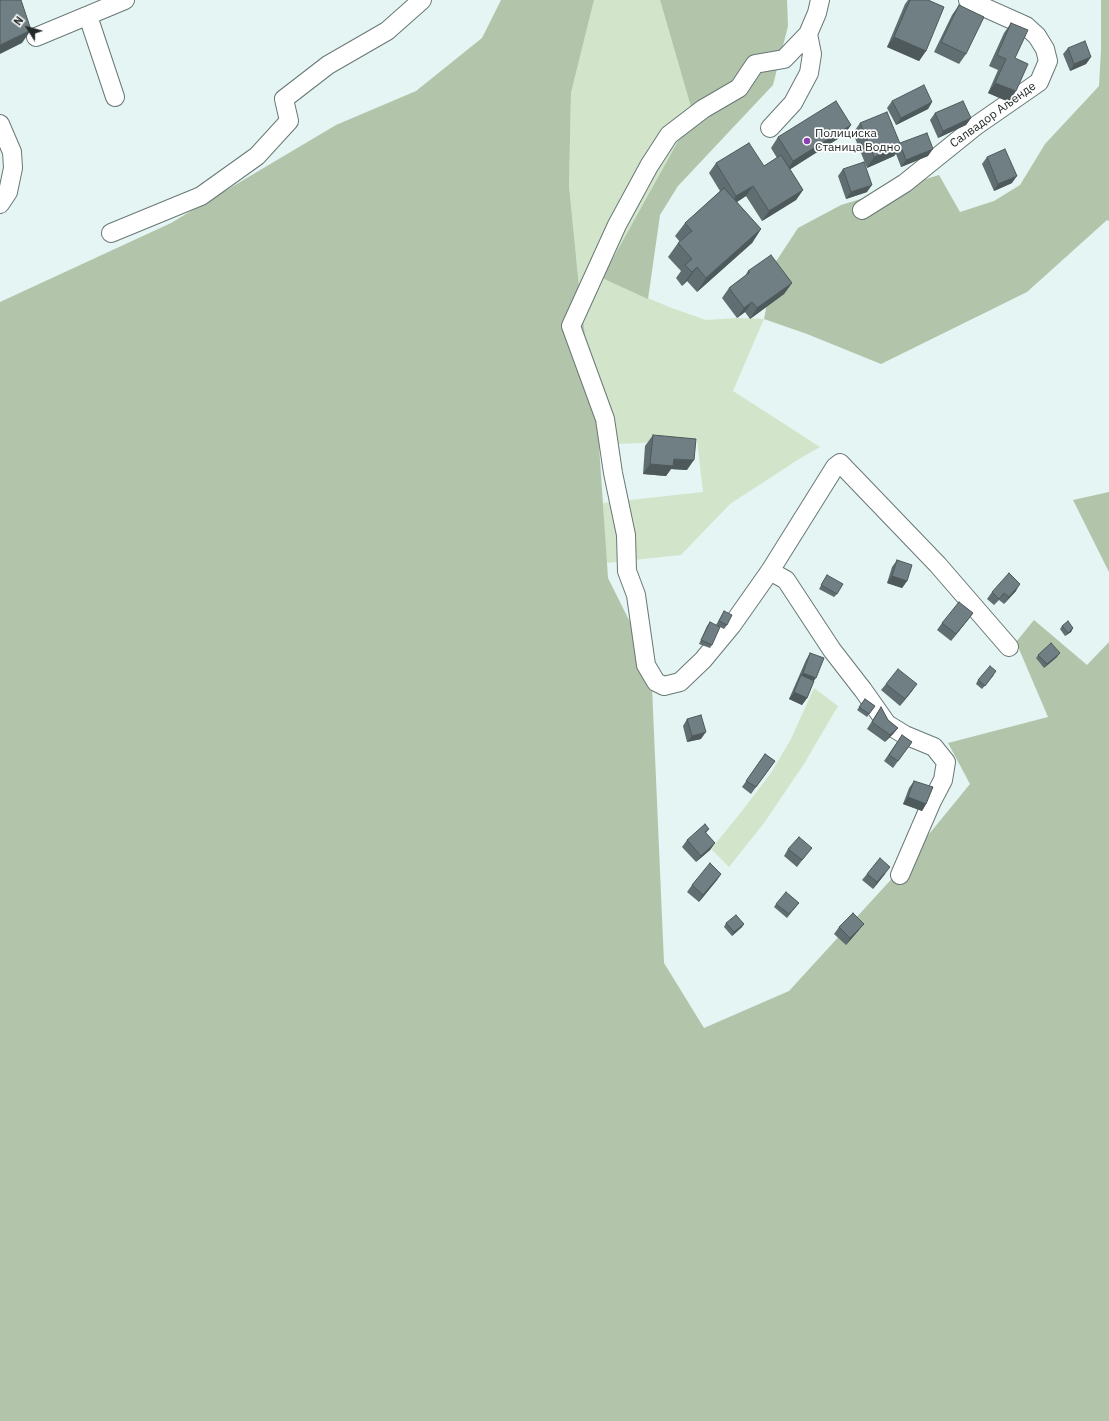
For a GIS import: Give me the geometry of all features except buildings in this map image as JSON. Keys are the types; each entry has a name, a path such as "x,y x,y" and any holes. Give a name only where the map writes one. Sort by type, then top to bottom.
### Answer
{"street":[{"path":"36,37 125,0"},
{"path":"111,233 201,196 257,156 290,122 284,99 328,65 386,31 422,0"},
{"path":"820,0 817,13 808,34 784,59 755,64 739,88 703,109 670,136 649,166 617,225 571,326 605,418 613,473 626,535 627,570 636,595 646,665 656,682 664,686 680,682 703,660 732,625 770,571 835,467 840,463 938,566 1009,647"},
{"name":"Салвадор Аљенде","path":"862,210 905,183 977,126 1039,82 1048,61 1046,49 1037,36 1026,26 968,0"},
{"path":"88,16 115,98"},
{"path":"770,128 793,103 809,73 812,54 808,34"},
{"path":"0,124 12,152 13,168 8,192 0,204"},
{"path":"770,571 786,580 832,650 887,724 905,735 934,747 946,762 943,780 932,801 900,875"}],"green space":[{"path":"501,0 594,0 571,93 569,186 580,296 599,445 608,578 651,664 664,963 704,1028 789,991 898,872 970,784 948,743 1048,717 1016,642 1034,620 1087,665 1109,642 1109,1421 0,1421 0,302 171,223 336,125 416,91 482,38"},
{"path":"594,0 660,0 693,114 602,278 669,307 706,320 736,318 764,319 733,391 820,447 730,504 681,555 606,563 603,503 703,492 697,440 599,445 580,296 569,186 571,93"},
{"path":"660,0 787,0 788,26 773,85 678,186 660,215 648,299 602,278 693,114"},
{"path":"1101,0 1109,0 1109,221 1107,220 1027,292 881,364 807,334 764,319 775,263 798,228 841,205 939,175 960,212 994,201 1020,185 1045,144 1099,86"},
{"path":"1109,492 1109,572 1073,500"},
{"path":"814,688 838,706 804,764 764,823 729,867 711,849 771,773 791,739"}],"place":[{"name":"Полициска Станица Водно","path":"807,141"}]}
